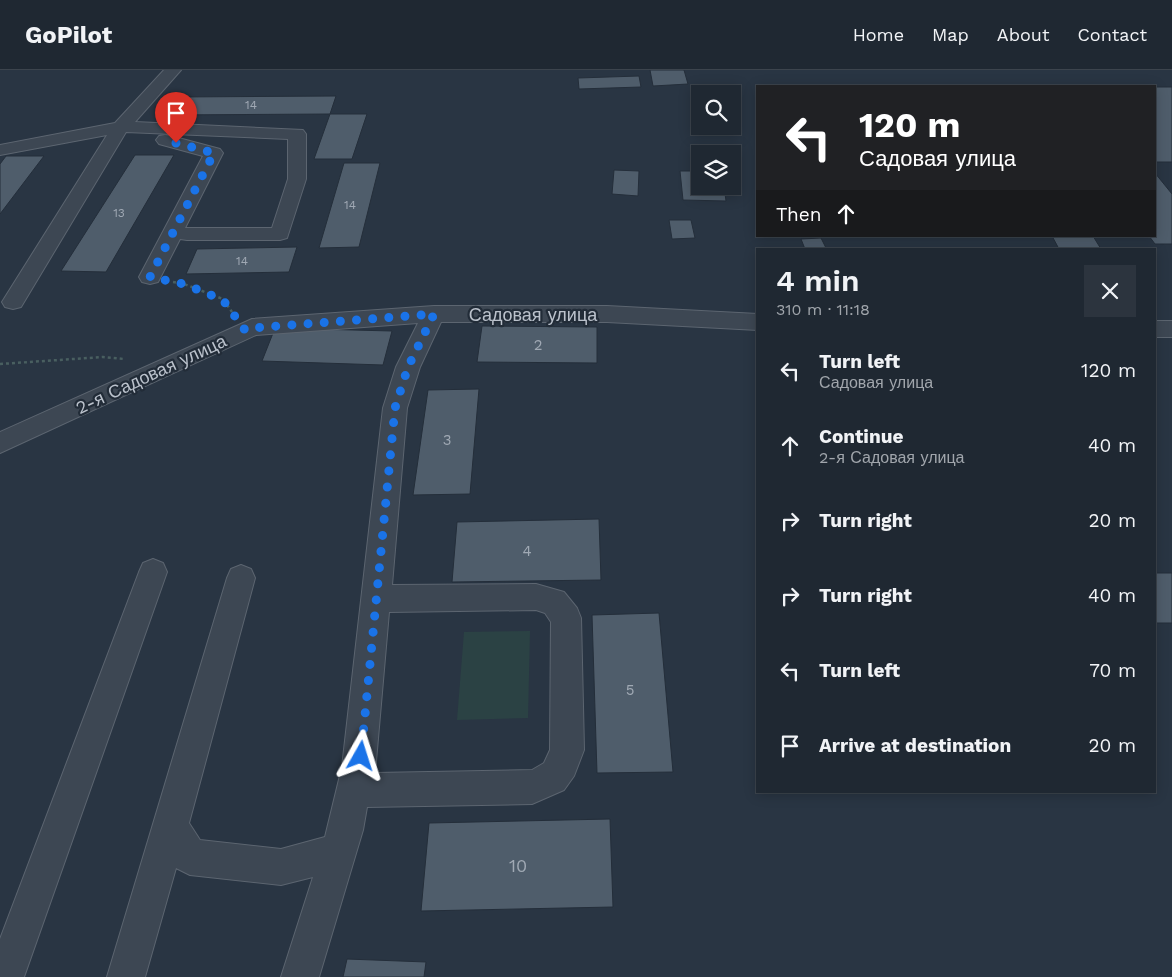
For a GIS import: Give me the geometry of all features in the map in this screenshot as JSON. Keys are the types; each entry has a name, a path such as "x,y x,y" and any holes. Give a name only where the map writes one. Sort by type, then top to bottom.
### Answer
{"street":[{"path":"13,302 120,127 172,70"},
{"path":"120,127 214,153 150,277"},
{"path":"0,150 120,127 297,134 297,179 280,234 188,234"},
{"path":"300,977 355,790 362,744 395,408 405,373 434,314"},
{"name":"Садовая улица","path":"308,324 434,314 607,314 756,322"},
{"name":"2-я Садовая улица","path":"0,443 245,330 308,324"},
{"path":"5,977 153,572"},
{"path":"126,977 241,578"},
{"path":"355,790 532,786 546,782 556,775 563,765 567,750 566,618 554,602 536,596 376,599"},
{"path":"171,826 190,857 281,867 338,852"}],"path":[{"path":"150,277 184,284 223,300 245,330"},
{"path":"0,364 104,357 174,363"}],"green space":[{"path":"530,631 528,718 457,720 464,632"}],"building":[{"path":"650,70 684,70 688,84 653,86"},
{"path":"639,76 641,87 579,89 578,78"},
{"path":"1156,87 1172,87 1172,162 1156,162"},
{"path":"336,96 330,114 164,115 175,97"},
{"path":"330,114 367,114 352,159 314,159"},
{"path":"135,155 174,155 106,272 61,271"},
{"path":"6,156 44,156 0,214 0,164"},
{"path":"344,163 380,163 359,247 319,248"},
{"path":"614,170 639,171 638,196 612,194"},
{"path":"680,171 691,171 691,195 725,195 726,201 683,200"},
{"path":"1156,174 1172,194 1172,244 1155,244 1150,237 1156,237"},
{"path":"669,220 691,220 695,238 672,239"},
{"path":"1053,237 1094,237 1100,248 1058,248"},
{"path":"821,238 826,248 805,248 801,239"},
{"path":"297,247 289,272 186,274 197,249"},
{"path":"482,326 597,327 597,363 477,362"},
{"path":"275,328 392,331 383,365 262,361"},
{"path":"479,389 470,494 413,495 428,390"},
{"path":"599,519 601,580 452,582 457,522"},
{"path":"1156,573 1172,573 1172,623 1156,623"},
{"path":"659,613 673,772 597,773 592,615"},
{"path":"610,819 613,907 421,911 429,823"},
{"path":"347,959 426,962 424,977 343,977"}],"route":[{"path":"176,143 214,153 150,277 184,284 223,300 245,330 434,314 408,367 395,408 361,756"}]}
